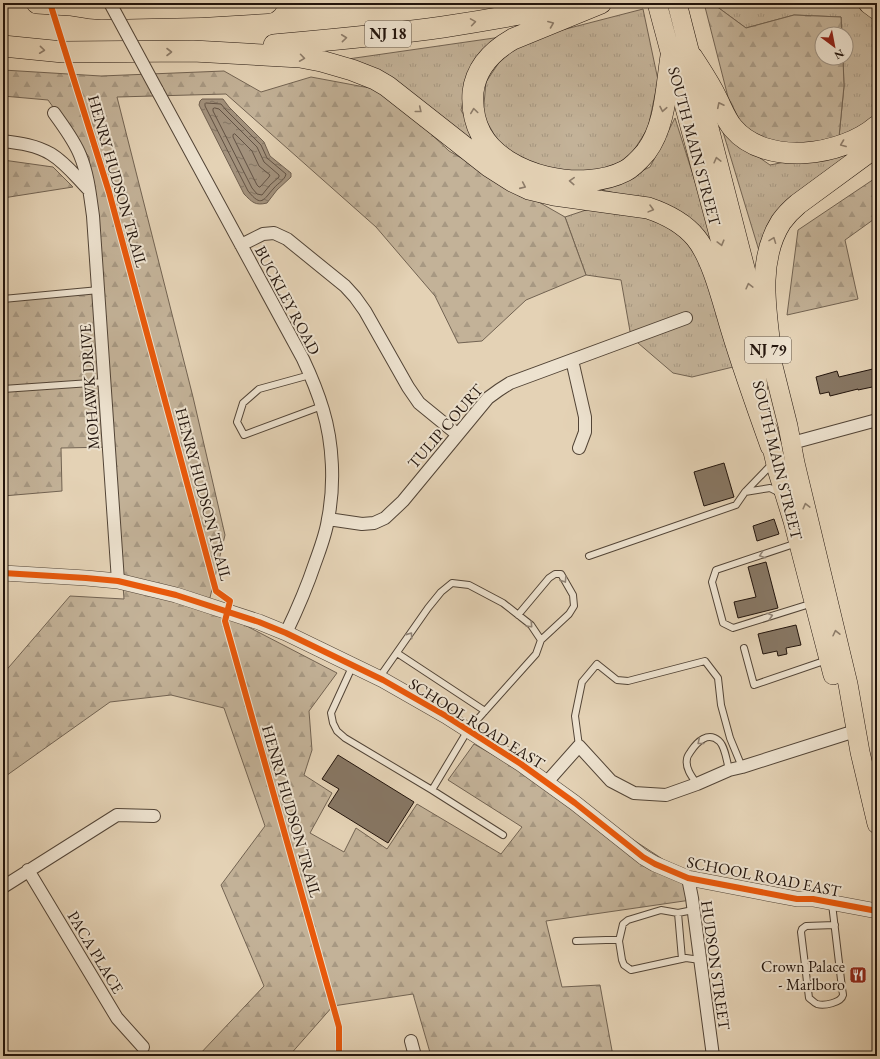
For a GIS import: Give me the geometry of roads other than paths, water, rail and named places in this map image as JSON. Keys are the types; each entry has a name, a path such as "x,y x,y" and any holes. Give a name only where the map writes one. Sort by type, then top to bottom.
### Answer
{"highway":[{"path":"37,3 73,4 89,8 102,9 200,7 267,3"},
{"name":"NJ 18","path":"3,46 72,52 193,52 406,32 516,15 580,3"},
{"path":"602,3 513,39 502,45 491,54 481,68 476,78 473,110 482,135 489,145 498,153 510,162 526,170 542,176 560,180 591,181 612,177 627,170 646,152 656,135 665,101 671,56"},
{"path":"868,3 877,9"},
{"path":"193,52 300,57 321,61 352,70 375,79 394,90 490,167 512,181 529,189 554,195 648,208 660,212 677,221 687,228 696,238 706,254 715,277 745,374 773,454"},
{"path":"692,57 705,76 727,120 733,128 741,136 759,146 774,151 785,152 805,153 820,151 841,146 864,135 877,126"},
{"path":"772,362 766,305 765,272 773,239 781,223 789,212 877,146"}],"main road":[{"name":"SOUTH MAIN STREET","path":"657,3 755,370 773,454 799,543 836,686 860,752"},
{"name":"SOUTH MAIN STREET","path":"677,3 755,307 772,362 792,443 795,463 848,684 860,752 877,824"}],"street":[{"name":"BUCKLEY ROAD","path":"110,3 303,359 316,387 322,406 329,437 332,464 332,490 328,519 319,552 308,582 286,633"},
{"name":"MOHAWK DRIVE","path":"54,113 65,128 79,153 90,191 99,290 118,581"},
{"path":"3,141 34,147 52,154 90,191"},
{"path":"241,245 263,234 274,233 287,239 345,286 365,311 408,387 419,402 458,434"},
{"name":"TULIP COURT","path":"328,519 362,524 374,523 385,518 403,501 488,398 510,383 686,318"},
{"path":"572,360 585,417 585,432 579,448"},
{"path":"792,443 877,420"},
{"name":"SCHOOL ROAD EAST","path":"3,573 118,581 176,595 259,622 286,633 379,678 446,716 521,764 575,803 643,857 655,864 688,878 797,899 813,899 877,911"},
{"path":"546,782 579,746 610,781 634,793 666,794 697,784 729,770 852,732"},
{"path":"3,886 117,815 154,816"},
{"name":"PACA PLACE","path":"28,870 117,1018 143,1046"},
{"name":"HUDSON STREET","path":"688,878 712,1056"},
{"path":"410,1041 415,1056"}],"lane":[{"path":"3,299 99,290"},
{"path":"310,375 259,389 243,403 237,422 244,435 322,406"},
{"path":"3,389 105,382"},
{"path":"589,556 736,505 773,454"},
{"path":"745,492 770,488 785,494"},
{"path":"799,543 716,570 712,582 723,623 733,628 814,603"},
{"path":"432,790 468,730 536,654 541,640 569,614 574,606 573,595 561,574 555,574 550,578 518,615"},
{"path":"379,678 440,592 452,583 469,585 503,604 531,625 541,640"},
{"path":"744,648 754,685 829,660"},
{"path":"397,653 485,711"},
{"path":"579,746 575,716 582,682 597,664 617,680 628,681 705,661 718,678 721,706 730,738 742,766"},
{"path":"353,665 331,713 336,731 503,835"},
{"path":"697,784 687,766 687,758 696,744 703,738 712,737 719,740 723,746 729,770"},
{"path":"832,902 835,925 843,995 836,1003 818,1005 809,998 801,932 802,928 806,926 835,925"},
{"path":"693,910 678,913 661,910 628,920 623,924 619,940 622,960 624,965 631,970 682,958 700,960"},
{"path":"678,913 682,958"},
{"path":"576,941 619,940"}],"water":[{"path":"202,99 223,99 264,142 270,156 291,173 291,177 277,190 267,203 254,203 244,194 199,105"}],"place":[{"name":"Crown Palace - Marlboro","path":"858,975"}]}
